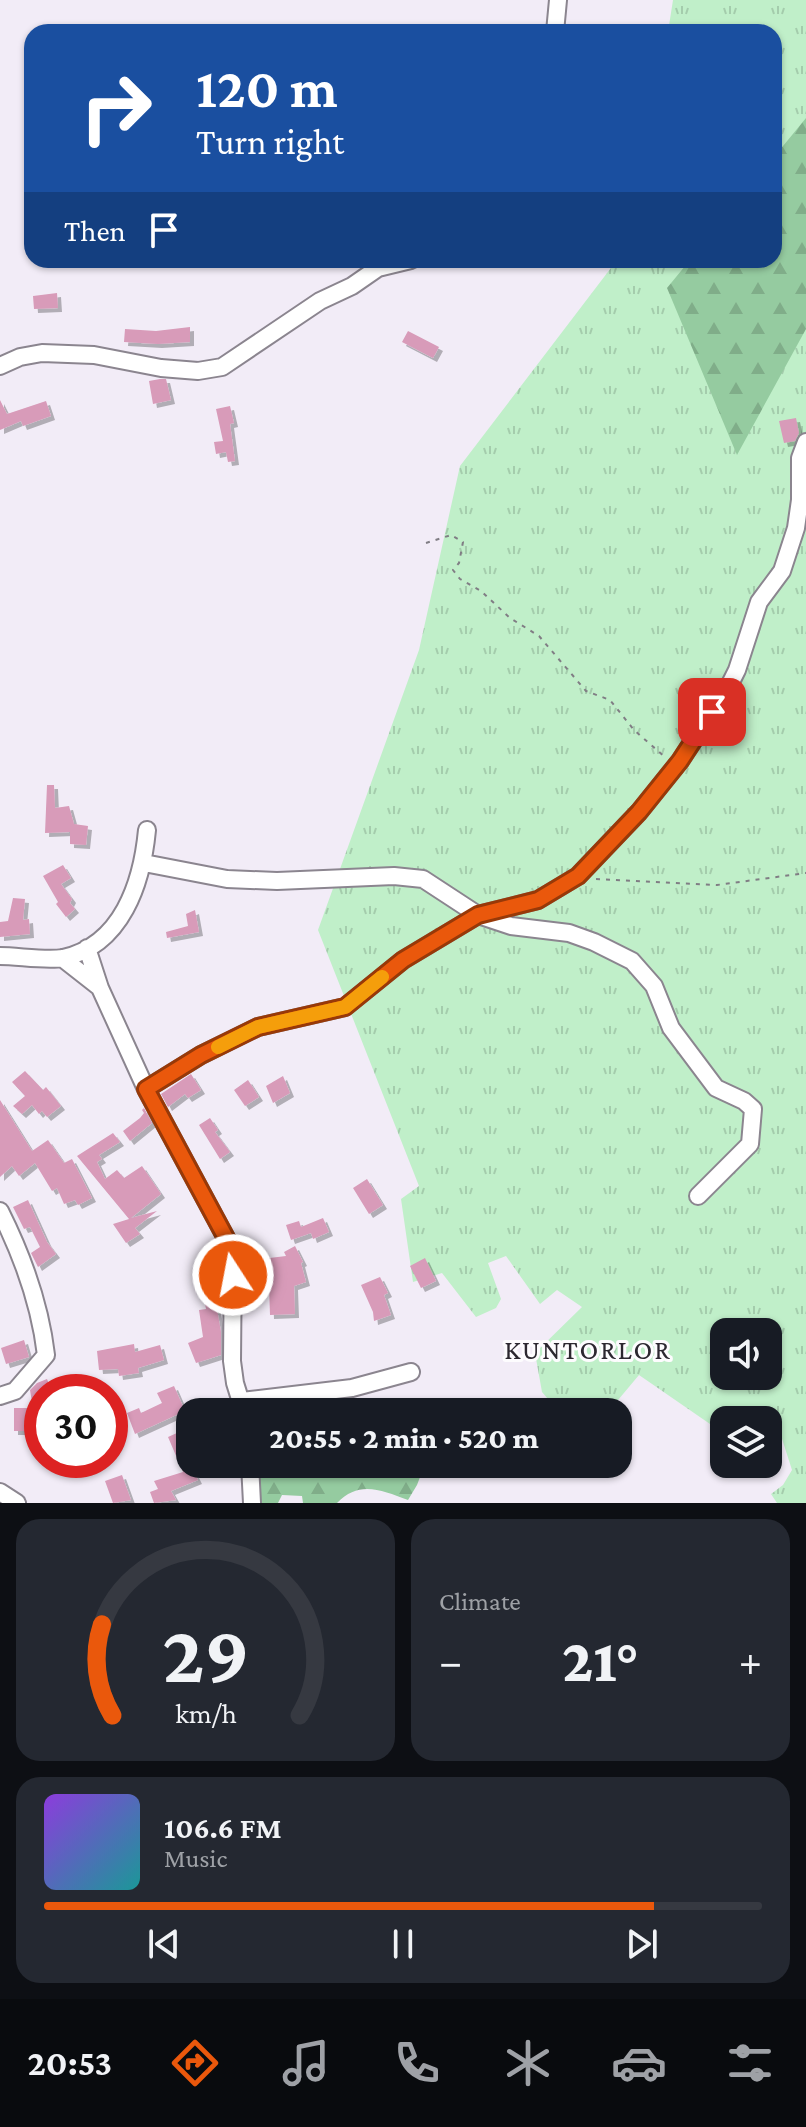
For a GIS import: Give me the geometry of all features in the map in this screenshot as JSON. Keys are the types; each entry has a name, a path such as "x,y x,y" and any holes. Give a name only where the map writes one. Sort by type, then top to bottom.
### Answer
{"street":[{"path":"556,24 558,0"},
{"path":"0,366 20,357 42,353 94,355 161,368 198,371 222,367 320,301 352,286 378,268"},
{"path":"146,1089 201,1055 258,1027 345,1007 403,960 478,915 538,900 578,876 639,812 675,768 728,688 759,602 782,571 796,528 800,458 806,442"},
{"path":"0,956 62,958 103,940 125,913 144,863 147,830"},
{"path":"144,863 227,879 277,881 394,876 423,879 478,915 511,926 569,933 632,961 654,986 671,1028 716,1088 744,1101 753,1109 750,1144 698,1196"},
{"path":"87,948 100,988 146,1089 233,1251 232,1361 240,1398"},
{"path":"62,958 100,988"},
{"path":"0,1211 23,1259 43,1332 46,1355 15,1391 0,1396"},
{"path":"295,1398 352,1388 411,1372"},
{"path":"251,1478 252,1503"},
{"path":"0,1492 1,1503"},
{"path":"0,1492 17,1503"}],"path":[{"path":"426,543 451,535 463,542 459,563 453,570 460,579 481,591 510,618 539,636 586,691 610,700 634,730 675,768"},
{"path":"578,876 616,881 717,885 806,873"}],"green space":[{"path":"673,0 806,0 806,1503 777,1503 771,1494 783,1485 792,1470 782,1439 782,1406 710,1406 710,1424 639,1375 620,1398 547,1398 542,1392 535,1353 582,1307 557,1290 540,1304 506,1256 488,1263 501,1299 496,1308 476,1317 442,1273 413,1282 401,1199 419,1186 318,930 419,650 460,466 611,268 782,268 782,24 669,24"},
{"path":"806,118 806,329 737,455 667,288 683,268 782,268 782,147"},
{"path":"258,1478 420,1478 408,1500 362,1489 337,1503 303,1503 302,1496 282,1495 278,1503 260,1503"}],"building":[{"path":"57,293 58,308 34,309 33,296"},
{"path":"190,327 190,342 124,342 125,329 156,331"},
{"path":"408,331 439,347 433,358 402,342"},
{"path":"166,379 171,400 153,404 149,381"},
{"path":"0,400 7,414 46,401 51,416 23,426 21,421 0,430"},
{"path":"230,406 234,423 230,424 235,461 228,462 226,452 216,454 214,442 223,441 216,409"},
{"path":"796,418 799,433 795,441 784,443 779,421"},
{"path":"47,785 54,785 55,808 69,806 74,824 88,826 86,845 70,844 70,832 45,833"},
{"path":"63,865 71,878 61,884 75,909 66,917 43,876"},
{"path":"13,898 25,899 23,920 29,919 30,934 0,937 0,922 8,921"},
{"path":"195,910 199,932 167,938 166,932 188,926 186,914"},
{"path":"25,1071 43,1090 46,1087 61,1106 47,1117 42,1111 39,1114 32,1105 22,1114 13,1106 25,1096 12,1082"},
{"path":"191,1074 201,1090 188,1098 185,1094 168,1107 161,1094"},
{"path":"283,1076 290,1093 273,1103 266,1086"},
{"path":"248,1080 259,1097 245,1106 234,1090"},
{"path":"0,1100 32,1151 48,1140 64,1163 72,1159 92,1198 78,1205 75,1200 64,1204 57,1188 52,1191 35,1163 19,1176 12,1166 0,1177"},
{"path":"144,1108 152,1123 130,1141 123,1131 140,1118"},
{"path":"210,1118 218,1130 215,1132 230,1152 220,1159 199,1125"},
{"path":"113,1133 120,1142 99,1155 102,1159 97,1162 105,1179 117,1170 124,1178 142,1166 161,1194 131,1218 157,1211 135,1228 140,1234 126,1243 113,1224 129,1219 77,1156"},
{"path":"367,1179 383,1205 369,1214 353,1188"},
{"path":"28,1200 47,1242 56,1254 38,1267 31,1253 40,1247 30,1227 24,1229 13,1207"},
{"path":"323,1218 329,1232 313,1239 311,1233 291,1240 286,1225 299,1221 301,1227"},
{"path":"295,1246 303,1262 306,1282 294,1286 295,1314 270,1315 269,1287 266,1287 265,1280 246,1284 244,1261 286,1256 284,1252"},
{"path":"211,1257 216,1265 212,1268 222,1288 214,1292 221,1332 221,1355 196,1363 188,1343 203,1337 199,1310 206,1309 196,1279 206,1274 200,1265"},
{"path":"425,1258 436,1281 421,1288 410,1266"},
{"path":"380,1277 388,1293 384,1295 391,1315 374,1321 361,1285"},
{"path":"24,1340 29,1357 6,1364 1,1348"},
{"path":"134,1344 135,1352 160,1345 164,1360 138,1368 139,1373 119,1374 118,1369 99,1370 97,1351"},
{"path":"174,1386 179,1398 176,1398 176,1415 135,1434 128,1413 139,1408 141,1413 162,1403 157,1393"},
{"path":"14,1408 24,1408 24,1431 14,1431"},
{"path":"176,1433 176,1456 168,1437"},
{"path":"176,1474 176,1478 198,1480 171,1491 176,1500 154,1503 150,1492 158,1489 154,1481"},
{"path":"123,1478 131,1500 113,1503 105,1481"}],"slow traffic":[{"path":"218,1047 258,1027 345,1007 382,977"}],"district":[{"name":"KUNTORLOR","path":"588,1349"}],"route":[{"path":"233,1275 233,1251 146,1089 201,1055 258,1027 345,1007 403,960 478,915 538,900 578,876 639,812 680,761 712,712"}]}
